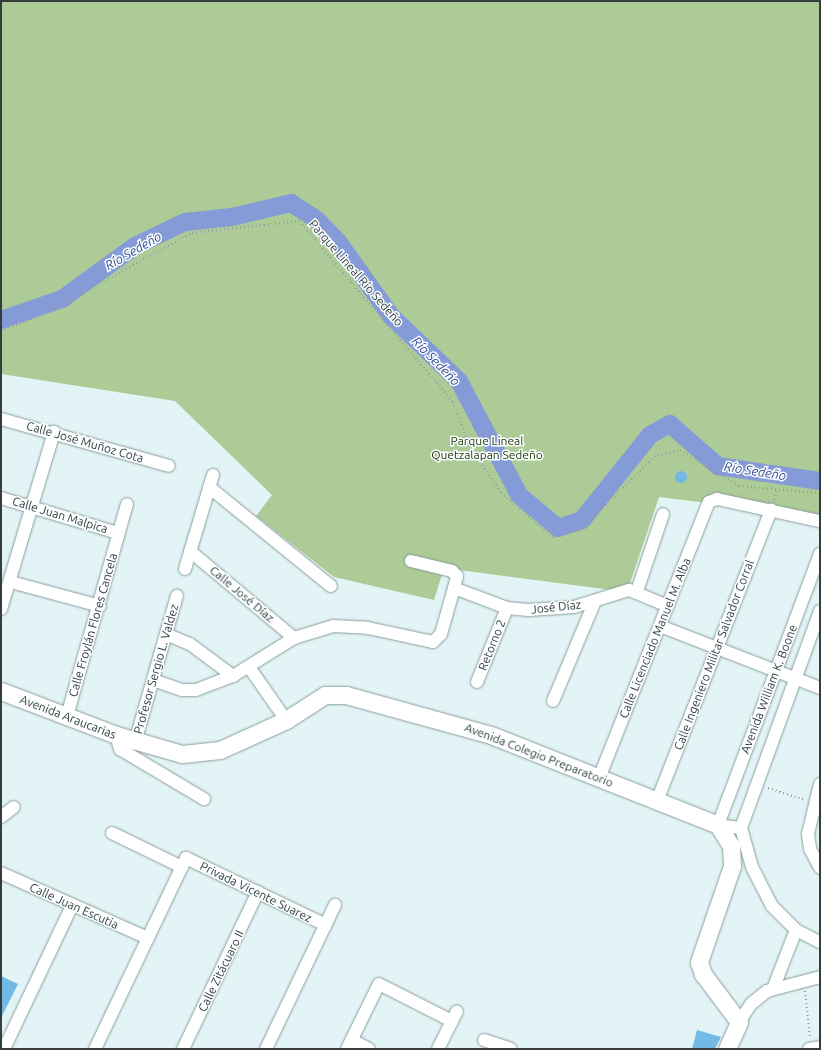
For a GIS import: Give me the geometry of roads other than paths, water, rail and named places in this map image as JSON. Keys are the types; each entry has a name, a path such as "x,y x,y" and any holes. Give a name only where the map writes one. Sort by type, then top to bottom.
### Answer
{"street":[{"name":"Calle José Muñoz Cota","path":"1,419 54,432 169,466"},
{"path":"1,610 11,582 54,432"},
{"path":"185,569 211,481 331,586"},
{"name":"Calle Juan Malpica","path":"1,498 33,506 118,533"},
{"name":"Calle Licenciado Manuel M. Alba","path":"599,778 713,499 771,510"},
{"name":"Calle Froylán Flores Cancela","path":"67,716 100,606 118,533 127,504"},
{"path":"771,510 820,521"},
{"name":"Calle Ingeniero Militar Salvador Corral","path":"657,801 771,510"},
{"path":"637,592 663,514"},
{"name":"Calle José Díaz","path":"190,551 294,638"},
{"name":"Avenida William K. Boone","path":"718,825 820,554"},
{"path":"153,680 188,691 233,676 294,638 333,626 350,626 433,642 441,634 456,576 452,571 411,561"},
{"path":"11,582 100,606"},
{"name":"José Díaz","path":"454,588 506,608 542,610 595,601 622,592 637,592 668,606"},
{"name":"Profesor Sergio L. Valdez","path":"135,742 177,596"},
{"path":"553,701 595,601"},
{"name":"Retorno 2","path":"477,682 506,608"},
{"name":"Avenida William K. Boone","path":"742,828 755,783 820,611"},
{"path":"660,626 820,688"},
{"path":"166,634 190,644 233,676"},
{"path":"249,667 286,720"},
{"name":"Avenida Araucarias","path":"1,691 135,742"},
{"name":"Avenida Colegio Preparatorio","path":"135,742 182,754 202,754 220,750 286,720 325,695 346,695 491,735 718,825 742,828"},
{"path":"116,736 120,749 204,799"},
{"path":"820,784 813,803 808,834 810,849 820,868"},
{"path":"1,817 14,807"},
{"path":"718,825 731,846 730,874 699,962 703,974 739,1022"},
{"path":"742,828 752,867 772,906 796,930 820,942"},
{"name":"Privada Vicente Suarez","path":"112,833 258,892 326,925"},
{"path":"95,1049 184,862"},
{"path":"730,874 752,867"},
{"name":"Calle Juan Escutia","path":"2,876 148,938"},
{"name":"Calle Zitácuaro II","path":"184,1049 258,892"},
{"path":"266,1049 335,905"},
{"path":"4,1049 72,906"},
{"path":"773,989 796,930"},
{"path":"727,1049 739,1022 756,998 773,989 820,978"},
{"path":"369,1049 349,1045 379,984 454,1016 438,1049"},
{"path":"484,1040 511,1049"}],"waterway":[{"name":"Río Sedeño","path":"1,320 62,299 135,246 185,222 232,217 291,203 317,220 339,243 391,316 459,381 519,495 558,528 582,520 650,435 670,424 718,466 820,481"}],"park label":[{"name":"Parque Lineal Quetzalapan Sedeño","path":"487,448"}]}
